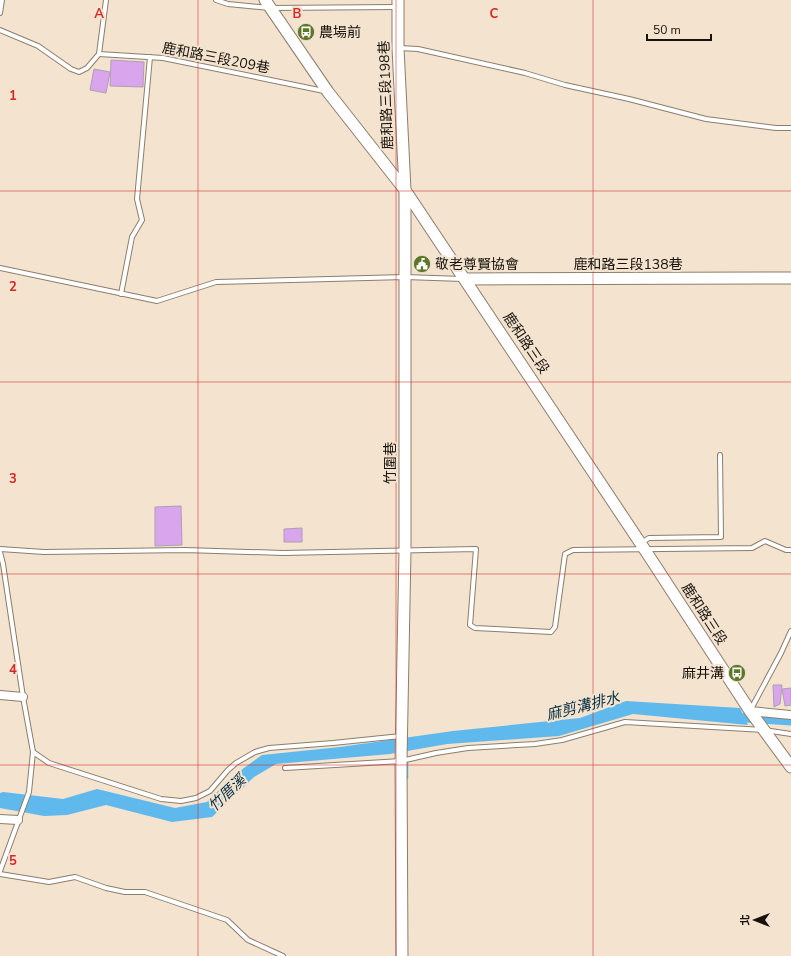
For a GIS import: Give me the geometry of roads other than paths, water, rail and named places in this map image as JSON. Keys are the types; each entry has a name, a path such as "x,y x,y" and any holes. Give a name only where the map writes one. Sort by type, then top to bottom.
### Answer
{"street":[{"name":"鹿和路三段","path":"268,4 328,92 405,190 643,546 750,712 791,767"},
{"name":"鹿和路三段198巷","path":"398,4 398,48 405,190"},
{"name":"竹圍巷","path":"402,956 401,761 405,550 405,190"},
{"name":"鹿和路三段138巷","path":"465,279 791,278"},
{"path":"0,695 23,697"},
{"path":"750,712 791,715"},
{"path":"0,820 18,820"}],"lane":[{"path":"0,13 2,0"},
{"path":"0,30 38,46 71,69 79,72 87,68 99,54 106,0"},
{"path":"216,0 228,4 398,4"},
{"path":"398,48 418,49 525,73 565,85 629,99 706,119 776,128 791,128"},
{"name":"鹿和路三段209巷","path":"99,54 163,58 328,92"},
{"path":"121,294 132,238 142,220 137,199 150,57"},
{"path":"0,268 157,302 216,282 405,277 465,279"},
{"path":"643,546 649,538 721,537 720,456"},
{"path":"0,549 44,552 185,550 283,553 476,549 470,625 475,628 551,632 555,627 565,554 573,550 643,546 752,548 765,541 786,550 791,550"},
{"path":"0,552 33,752 29,792 0,873 49,882 75,877 106,888 125,892 145,892 227,920 248,940 283,956"},
{"path":"750,712 781,654 791,631"},
{"path":"285,768 401,761 468,748 535,744 562,740 625,722 764,730 791,734"},
{"path":"33,752 49,763 161,799 181,801 196,798 210,791 236,763 255,752 269,748 333,744 402,736"}],"water":[{"name":"竹厝溪","path":"626,701 740,708 748,725 633,714 559,736 447,744 390,754 276,764 254,777 212,817 172,822 106,805 67,815 44,816 0,808 0,793 3,792 63,799 97,789 175,808 207,802 237,773 262,755 340,747 453,731 580,718"}],"waterway":[{"name":"麻剪溝排水","path":"733,717 791,721"},
{"path":"407,759 407,778"}],"place":[{"name":"農場前","path":"306,32"},
{"name":"敬老尊賢協會","path":"422,264"},
{"name":"麻井溝","path":"737,673"}]}
